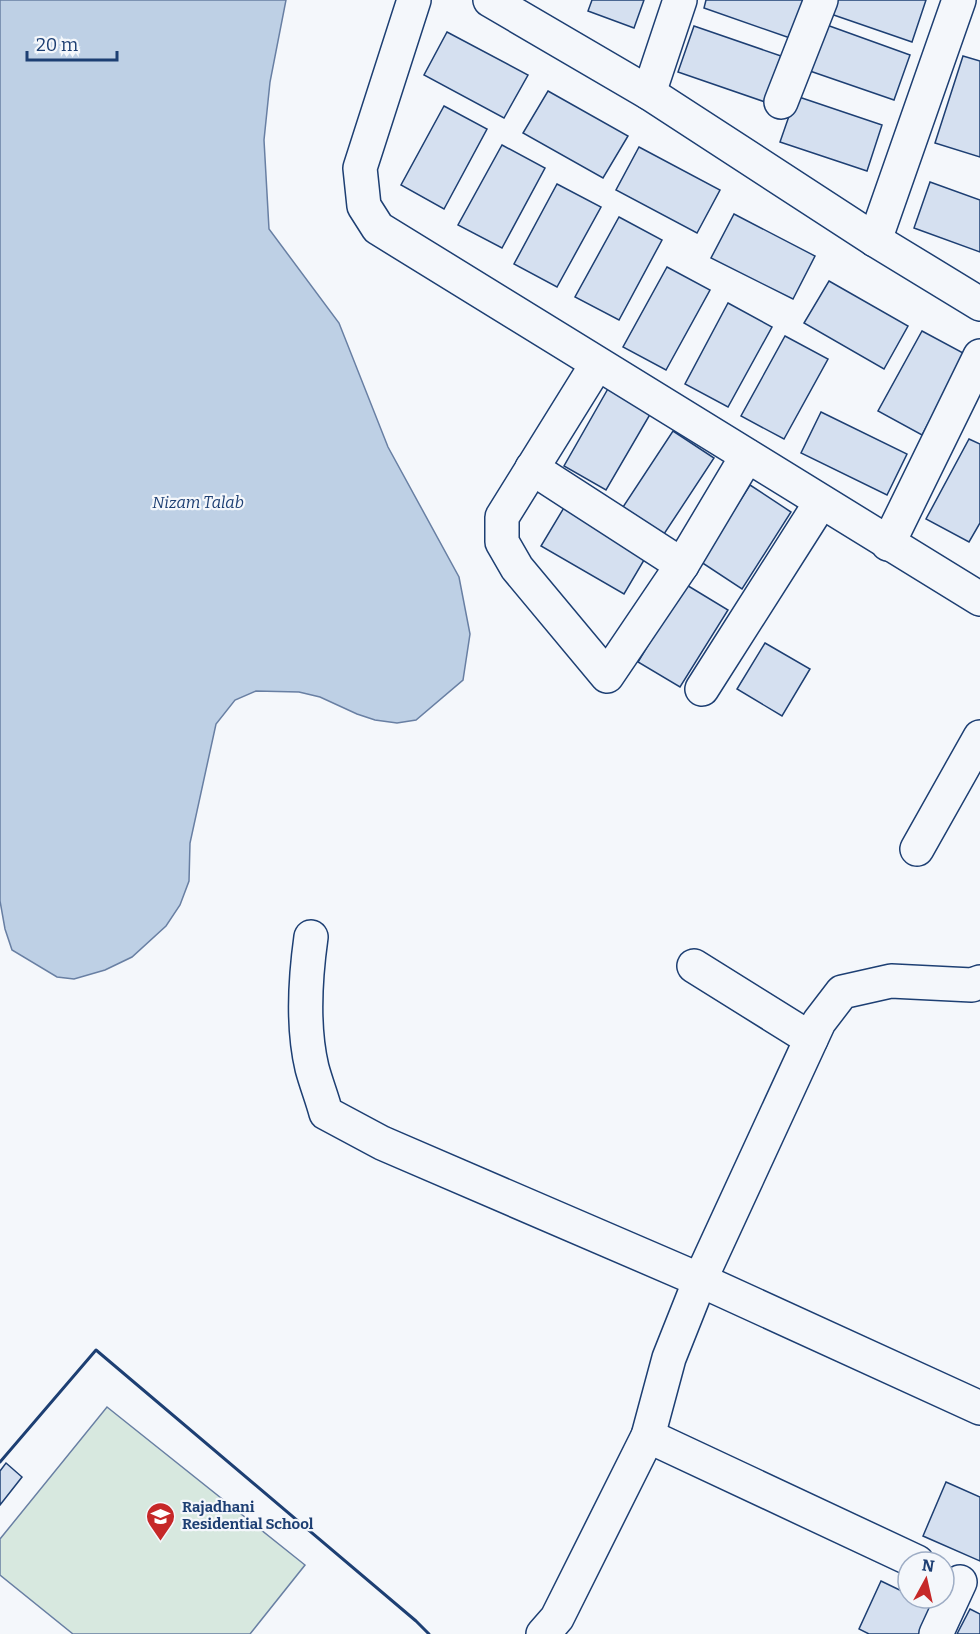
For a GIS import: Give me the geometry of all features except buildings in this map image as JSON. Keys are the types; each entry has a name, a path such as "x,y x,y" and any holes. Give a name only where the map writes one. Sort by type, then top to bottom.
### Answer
{"street":[{"path":"414,0 360,168 364,206 378,228 980,600"},
{"path":"490,0 649,93 876,240 980,304"},
{"path":"649,93 680,0"},
{"path":"781,102 821,0"},
{"path":"876,240 959,0"},
{"path":"888,544 980,356"},
{"path":"597,364 501,517 502,542 517,568 607,676 682,565 747,456"},
{"path":"532,468 682,565"},
{"path":"702,689 821,502"},
{"path":"917,849 980,738"},
{"path":"311,937 305,978 307,1035 312,1067 326,1113 381,1143 700,1280 980,1408"},
{"path":"694,966 812,1039"},
{"path":"543,1634 557,1618 648,1436 669,1358 700,1280 819,1022 842,992 891,981 972,985 980,982"},
{"path":"648,1436 896,1552"},
{"path":"936,1634 961,1583"}],"shaded area":[{"name":"Rajadhani Residential School","path":"107,1407 305,1565 250,1634 73,1634 0,1575 0,1539"}],"water":[{"name":"Nizam Talab","path":"0,0 286,0 270,82 264,140 269,229 339,323 388,447 459,577 470,634 463,680 416,720 397,723 375,720 320,697 299,692 256,691 235,700 216,724 190,843 189,881 180,905 166,926 132,957 105,970 74,979 57,977 12,950 5,929 0,901"}],"wall":[{"path":"0,1462 96,1350 429,1634"}],"place":[{"name":"Rajadhani Residential School","path":"161,1542"}]}
